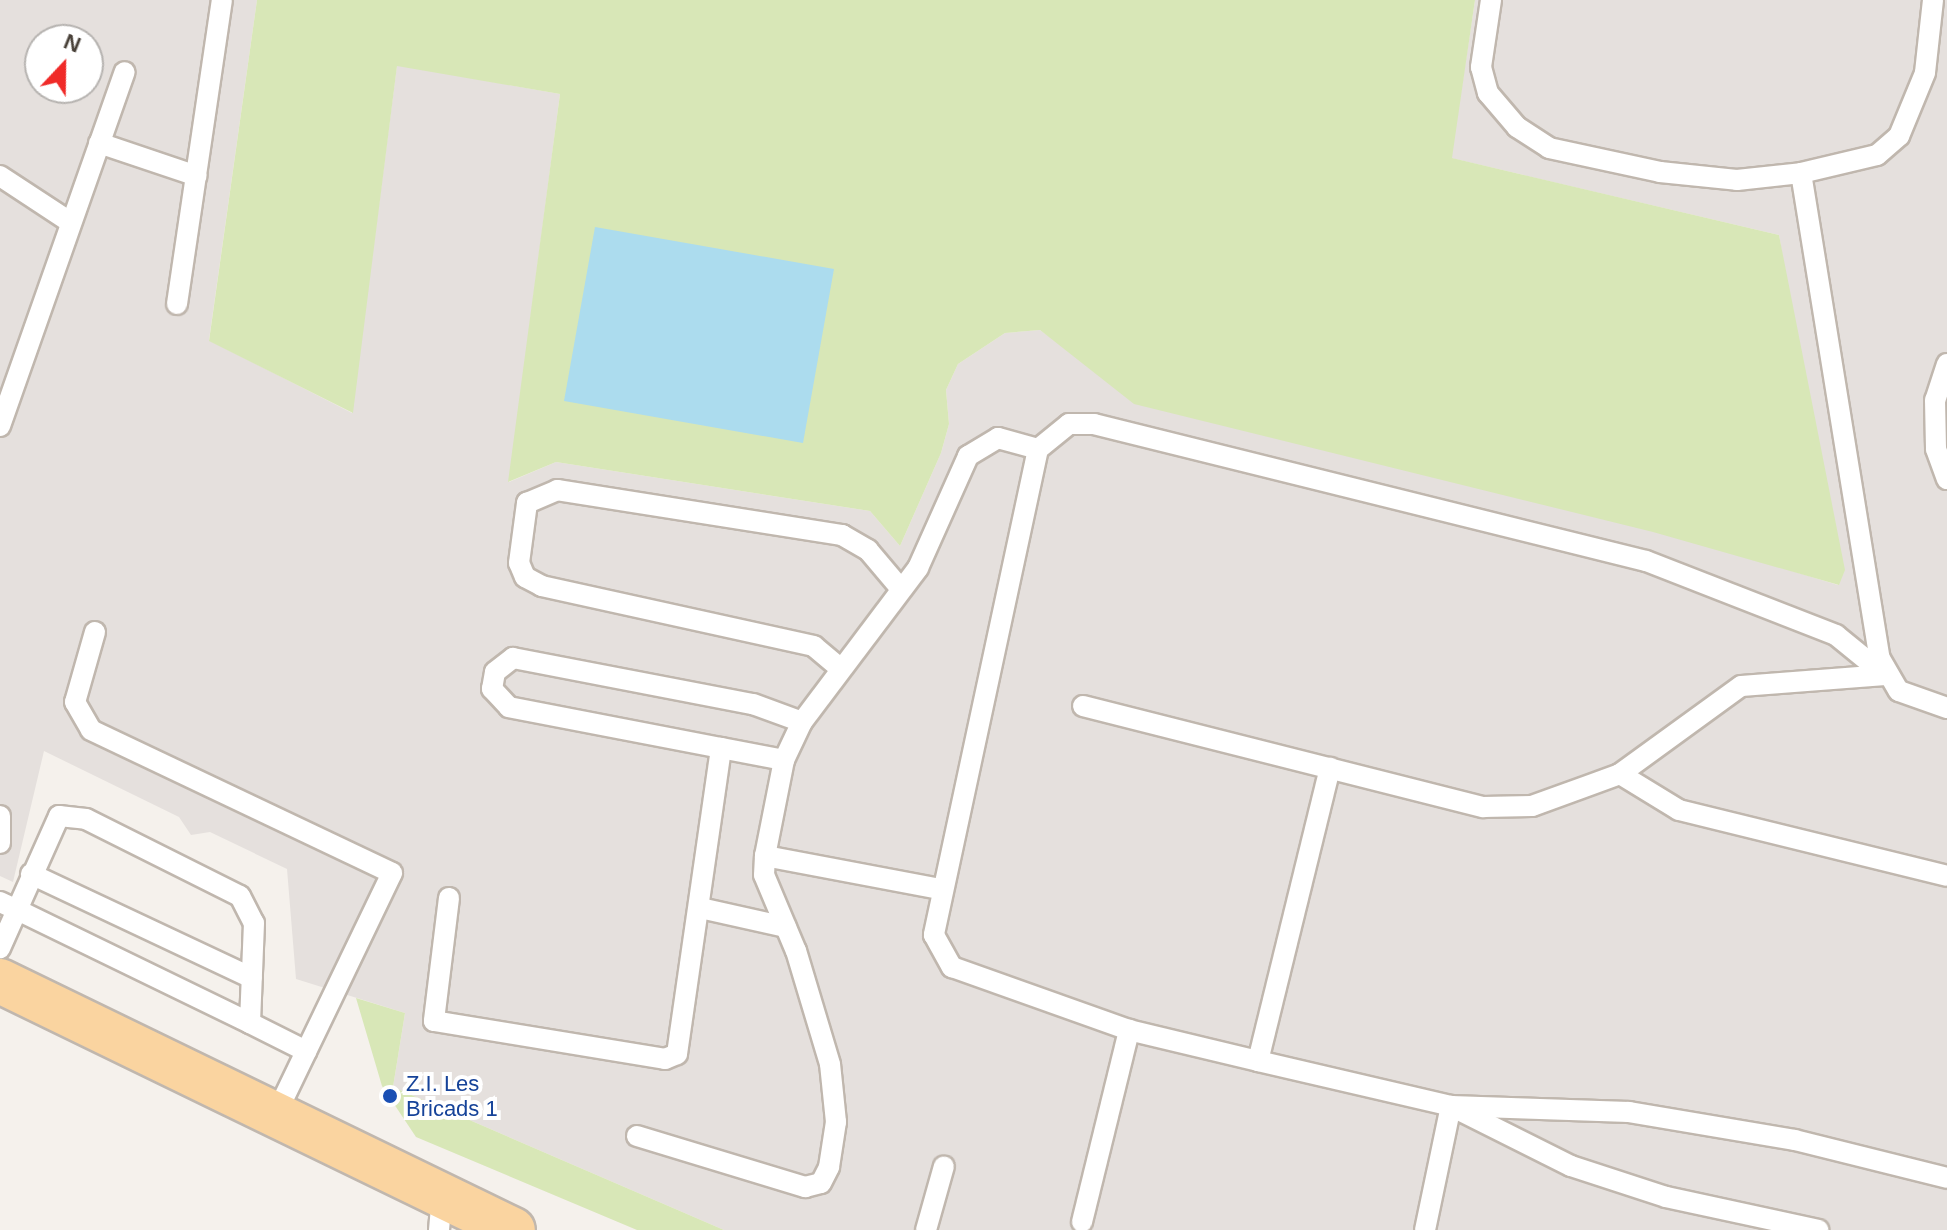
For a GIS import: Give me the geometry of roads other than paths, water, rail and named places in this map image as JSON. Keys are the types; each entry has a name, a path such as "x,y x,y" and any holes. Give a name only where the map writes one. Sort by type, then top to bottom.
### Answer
{"main road":[{"path":"0,981 276,1114 440,1211 513,1230"},
{"path":"440,1211 551,1230"}],"lane":[{"path":"177,304 222,0"},
{"path":"1491,0 1481,67 1488,93 1549,148 1706,177 1801,173 1877,155 1899,136 1925,73 1933,0"},
{"path":"0,426 125,72"},
{"path":"99,143 197,176"},
{"path":"1801,173 1885,675"},
{"path":"0,176 70,222"},
{"path":"1947,364 1935,400 1936,449 1947,479"},
{"path":"1947,708 1899,691 1885,675 1836,635 1646,561 1094,424 1069,424 1038,449 940,889 934,935 952,967 1129,1030 1258,1061 1451,1106 1629,1112 1795,1140 1947,1178"},
{"path":"637,1136 805,1187 821,1183 836,1122 830,1064 786,927 764,875 784,760 802,722 901,589 968,456 998,438 1038,449"},
{"path":"841,669 814,646 542,586 525,577 519,563 527,503 557,490 842,535 868,550 901,589"},
{"path":"95,632 75,702 91,730 392,873 276,1114"},
{"path":"784,760 509,707 492,689 495,672 513,658 753,704 802,722"},
{"path":"1083,706 1483,807 1532,806 1620,774 1741,686 1885,675"},
{"path":"449,898 434,1021 665,1059 683,1040 721,748"},
{"path":"1258,1061 1330,768"},
{"path":"1620,774 1679,810 1947,876"},
{"path":"0,816 0,843"},
{"path":"0,948 8,906 31,874 59,816 250,908 250,1023"},
{"path":"765,856 940,889"},
{"path":"31,874 70,882 168,929 252,978"},
{"path":"8,906 306,1051"},
{"path":"700,908 786,927"},
{"path":"1082,1222 1129,1030"},
{"path":"1425,1230 1451,1106"},
{"path":"1451,1106 1584,1170 1666,1197 1818,1230"},
{"path":"926,1230 944,1166"}],"water":[{"path":"595,227 834,269 803,443 564,401"}],"place":[{"name":"Z.I. Les Bricads 1","path":"390,1096"}]}
